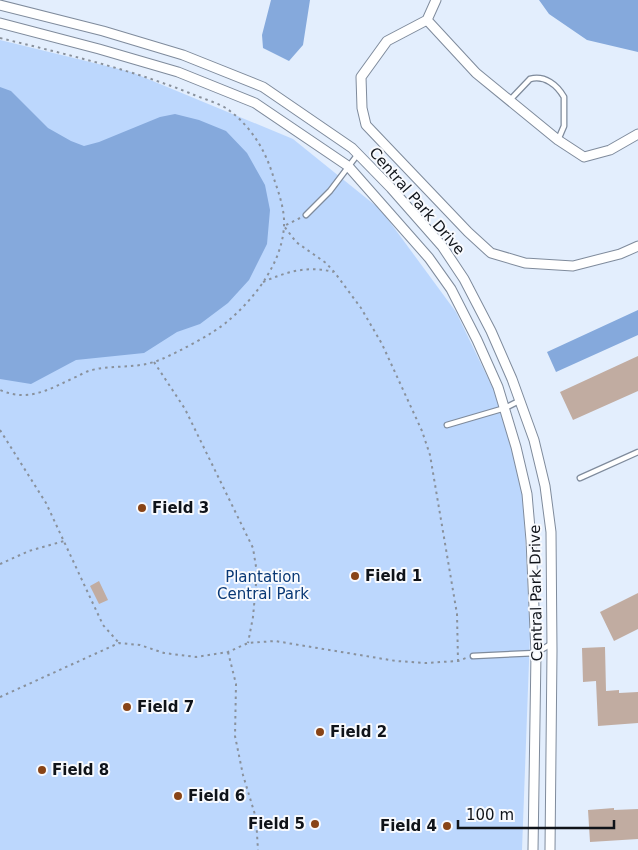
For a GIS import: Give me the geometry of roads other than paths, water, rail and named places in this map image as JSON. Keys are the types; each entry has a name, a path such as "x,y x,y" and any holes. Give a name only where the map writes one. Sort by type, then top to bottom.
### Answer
{"street":[{"path":"436,0 427,20 387,41 361,78 362,108 366,125 468,232 491,253 525,263 573,266 620,254 638,246"},
{"name":"Central Park Drive","path":"0,5 183,55 263,87 352,148 391,188 442,246 464,279 492,331 520,401 534,440 545,486 551,532 550,850"},
{"path":"427,20 476,73 558,140 584,157 610,150 638,134"},
{"name":"Central Park Drive","path":"0,23 178,72 255,103 348,166 429,258 451,289 477,340 505,408 527,494 536,653 533,850"}],"lane":[{"path":"510,100 530,79 543,78 553,84 564,97 564,126 558,140"},
{"path":"306,215 330,191 358,154"},
{"path":"447,425 505,408 520,401"},
{"path":"580,478 638,452"},
{"path":"472,656 536,653 552,644"}],"place":[{"name":"Field 3","path":"142,508"},
{"name":"Field 1","path":"355,576"},
{"name":"Field 7","path":"127,707"},
{"name":"Field 2","path":"320,732"},
{"name":"Field 8","path":"42,770"},
{"name":"Field 6","path":"178,796"},
{"name":"Field 5","path":"315,824"},
{"name":"Field 4","path":"447,826"}],"park label":[{"name":"Plantation Central Park","path":"263,586"}]}
